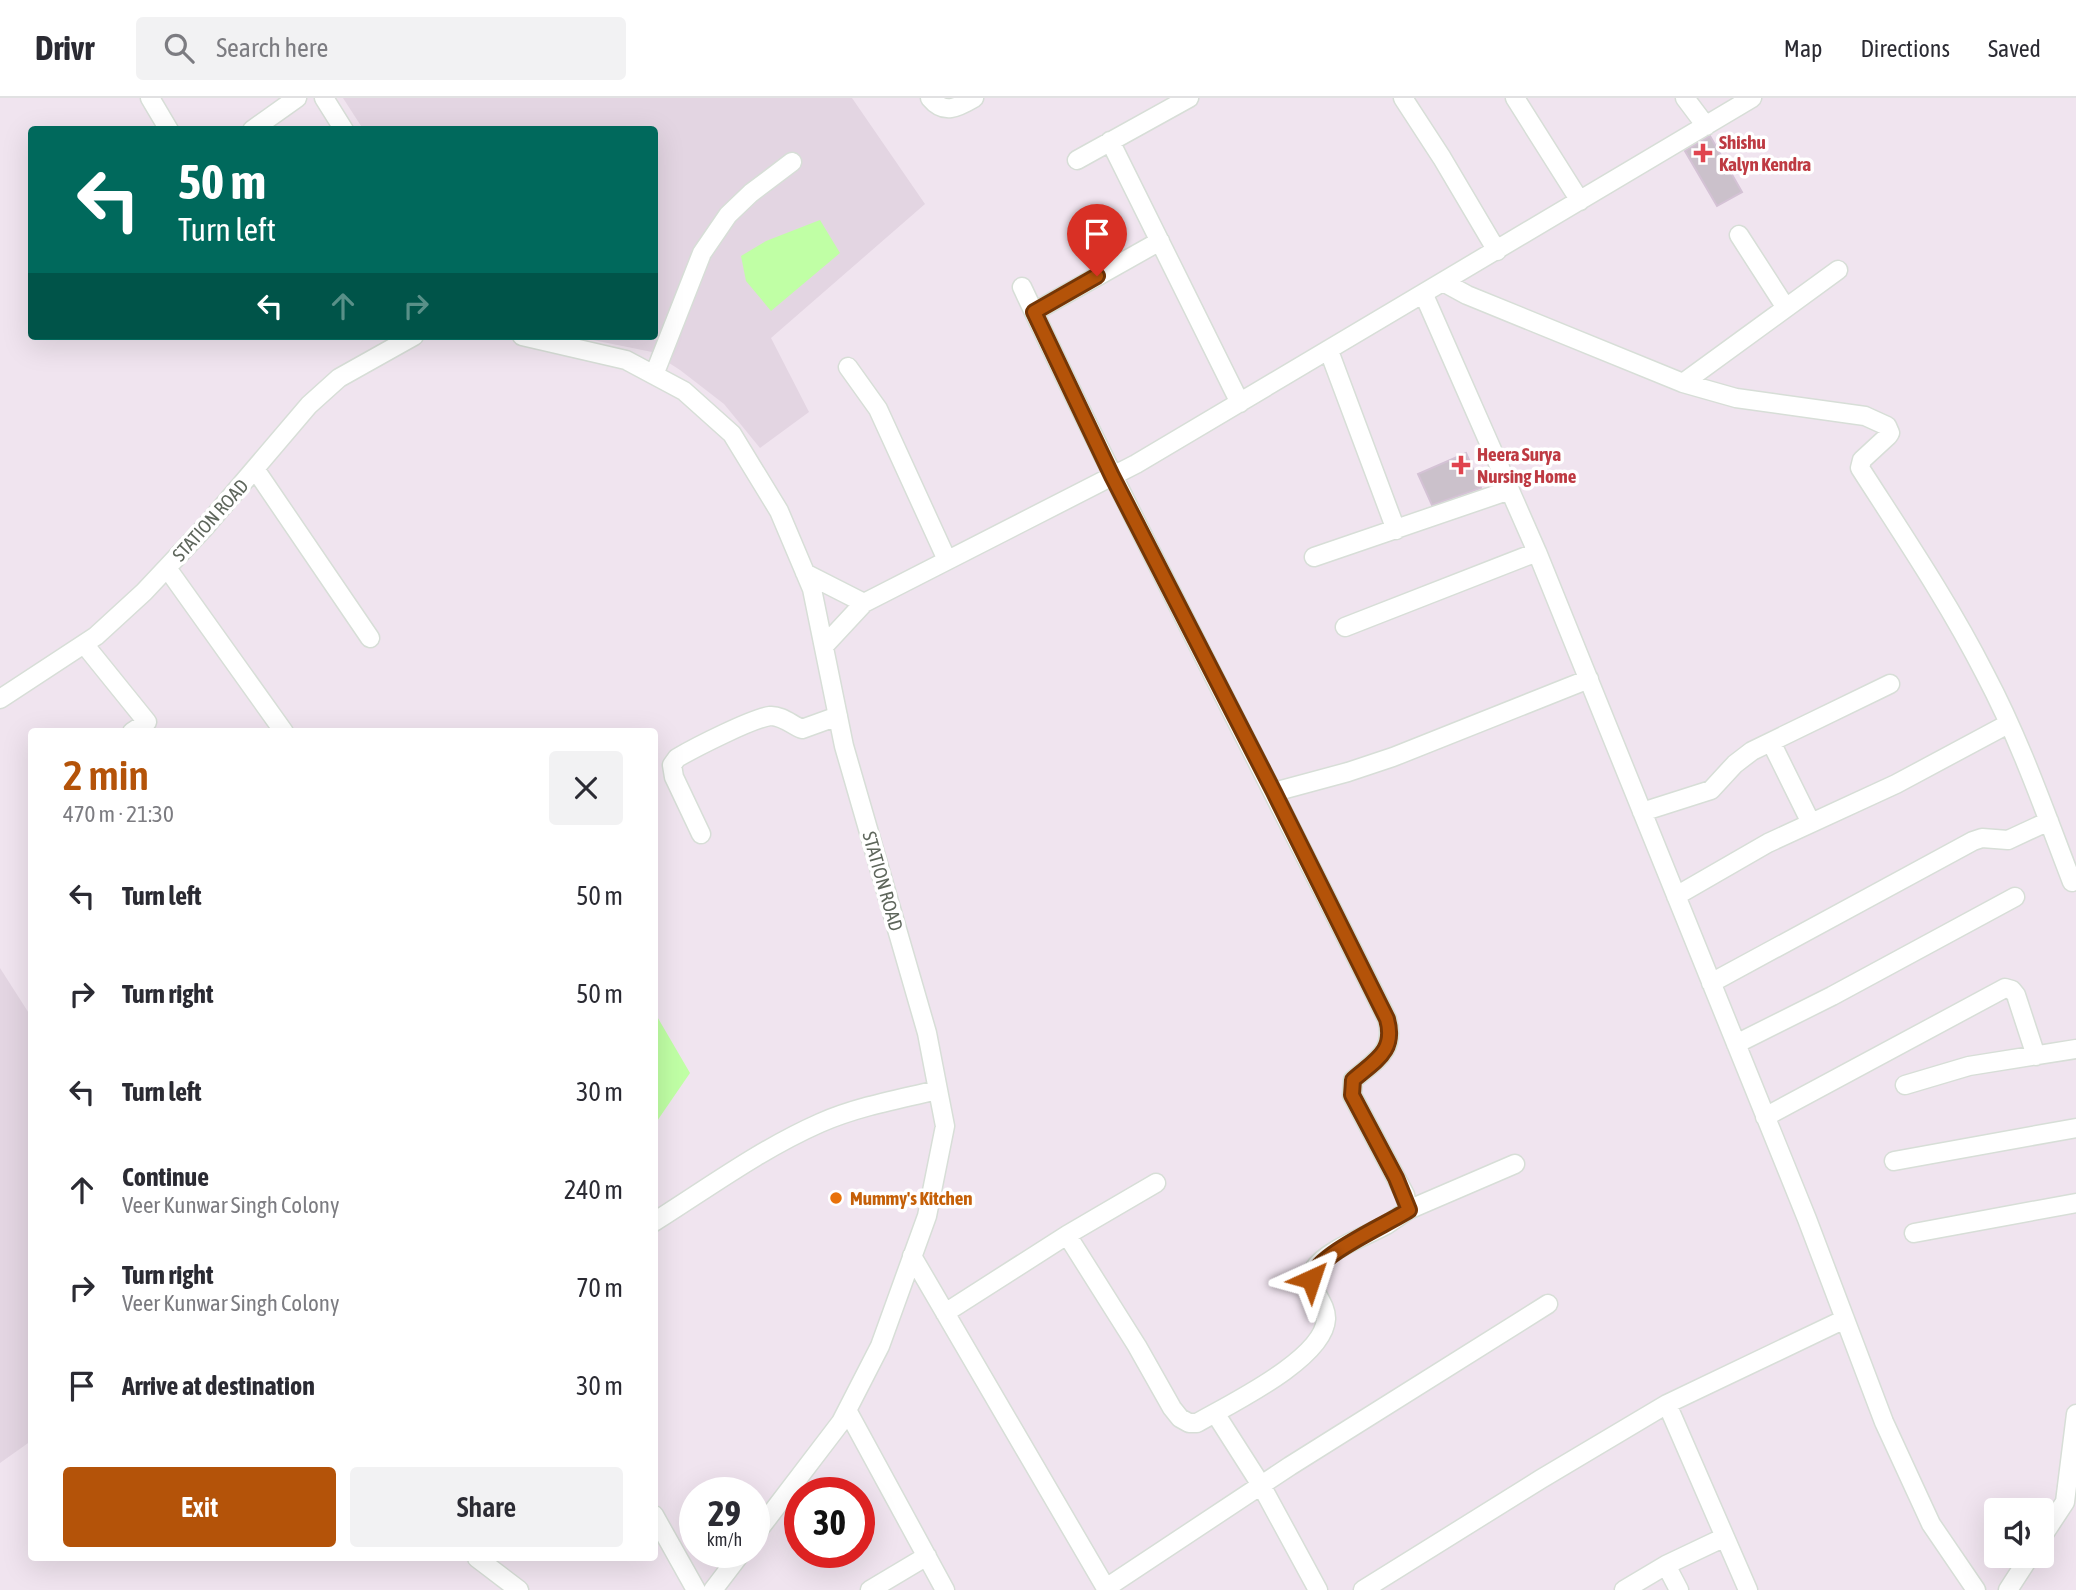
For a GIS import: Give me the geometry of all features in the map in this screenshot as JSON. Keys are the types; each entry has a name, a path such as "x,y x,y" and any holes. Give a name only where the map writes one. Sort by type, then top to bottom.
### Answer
{"street":[{"path":"150,98 167,126"},
{"path":"261,126 297,98"},
{"path":"324,98 342,126"},
{"path":"929,98 942,109 953,110 974,98"},
{"path":"1077,159 1189,98"},
{"path":"1403,98 1497,251"},
{"path":"1515,98 1580,201"},
{"path":"1685,98 1706,126"},
{"path":"824,646 864,603 1112,476 1445,283 1752,98"},
{"path":"1110,141 1240,403"},
{"path":"654,375 702,253 728,215 751,193 792,162"},
{"path":"1739,235 1786,308"},
{"path":"1034,312 1160,241"},
{"path":"1683,383 1838,270"},
{"path":"1445,283 1467,295 1683,383 1736,398 1865,416 1887,426 1890,433 1862,460 1860,468 1986,675 2049,821 2072,882"},
{"path":"1022,287 1112,476 1387,1019 1392,1034 1387,1049 1353,1080 1352,1095 1405,1195 1409,1210"},
{"path":"1424,295 1537,552 1712,983 1884,1422 1931,1524 1976,1590"},
{"name":"STATION ROAD","path":"0,699 96,636 135,601 255,469 309,405 339,377 392,340"},
{"name":"STATION ROAD","path":"539,340 626,360 684,391 732,434 779,511 812,589 844,746 927,1033 945,1126 927,1216 880,1346 841,1422 770,1515"},
{"path":"1329,351 1396,530"},
{"path":"848,367 878,409 947,561"},
{"path":"255,469 370,638"},
{"path":"1314,557 1510,491"},
{"path":"1345,627 1537,552"},
{"path":"167,568 281,728"},
{"path":"805,573 864,603"},
{"path":"83,644 147,722 138,728"},
{"path":"1274,792 1393,757 1588,679"},
{"path":"1642,812 1711,790 1744,756 1890,684"},
{"path":"701,834 674,777 672,765 677,758 771,716 780,717 802,729 838,716"},
{"path":"1676,895 1768,843 1896,784 2008,724"},
{"path":"1771,742 1811,823"},
{"path":"1712,983 1973,841 1982,838 2008,840 2049,821"},
{"path":"1736,1044 1832,996 2015,897"},
{"path":"1765,1117 2005,988 2016,995 2036,1056"},
{"path":"1905,1085 1969,1066 2076,1049"},
{"path":"658,1219 786,1139 821,1122 938,1090"},
{"path":"1894,1161 2076,1128"},
{"path":"1067,1235 1180,1418 1189,1423 1197,1423 1294,1365 1316,1344 1323,1333 1326,1318 1325,1308 1311,1279 1319,1264 1354,1240 1409,1210 1515,1164"},
{"path":"945,1313 1156,1182"},
{"path":"1914,1233 2076,1203"},
{"path":"912,1256 1107,1589 1261,1485 1548,1304"},
{"path":"1363,1590 1667,1404 1845,1319"},
{"path":"1667,1404 1748,1590"},
{"path":"847,1410 945,1590"},
{"path":"1215,1413 1261,1485 1318,1590"},
{"path":"2054,1519 2065,1502 2076,1414"},
{"path":"658,1522 696,1590"},
{"path":"1624,1590 1666,1565 1725,1538"},
{"path":"870,1590 927,1556"},
{"path":"481,1561 519,1590"},
{"path":"1666,1565 1679,1590"},
{"path":"713,1590 730,1568"},
{"path":"2008,1590 2022,1568"}],"shaded area":[{"path":"343,98 852,98 925,204 771,338 809,412 760,448 724,404 680,370 652,352 593,340 658,340 658,126 361,126"},
{"path":"820,220 840,253 771,311 746,281 741,256 766,241"},
{"path":"0,968 28,1012 28,1443 0,1463"},
{"path":"658,1018 690,1073 658,1120"}],"building":[{"path":"1710,136 1742,192 1717,206 1685,151"},
{"path":"1466,453 1481,488 1432,505 1418,474"}],"place":[{"name":"Shishu Kalyn Kendra","path":"1703,153"},
{"name":"Heera Surya Nursing Home","path":"1461,465"},
{"name":"Mummy's Kitchen","path":"836,1198"}],"route":[{"path":"1097,276 1034,312 1112,476 1274,792 1392,1034 1387,1049 1353,1080 1352,1095 1405,1195 1409,1210 1354,1240 1319,1264 1311,1279"}]}
